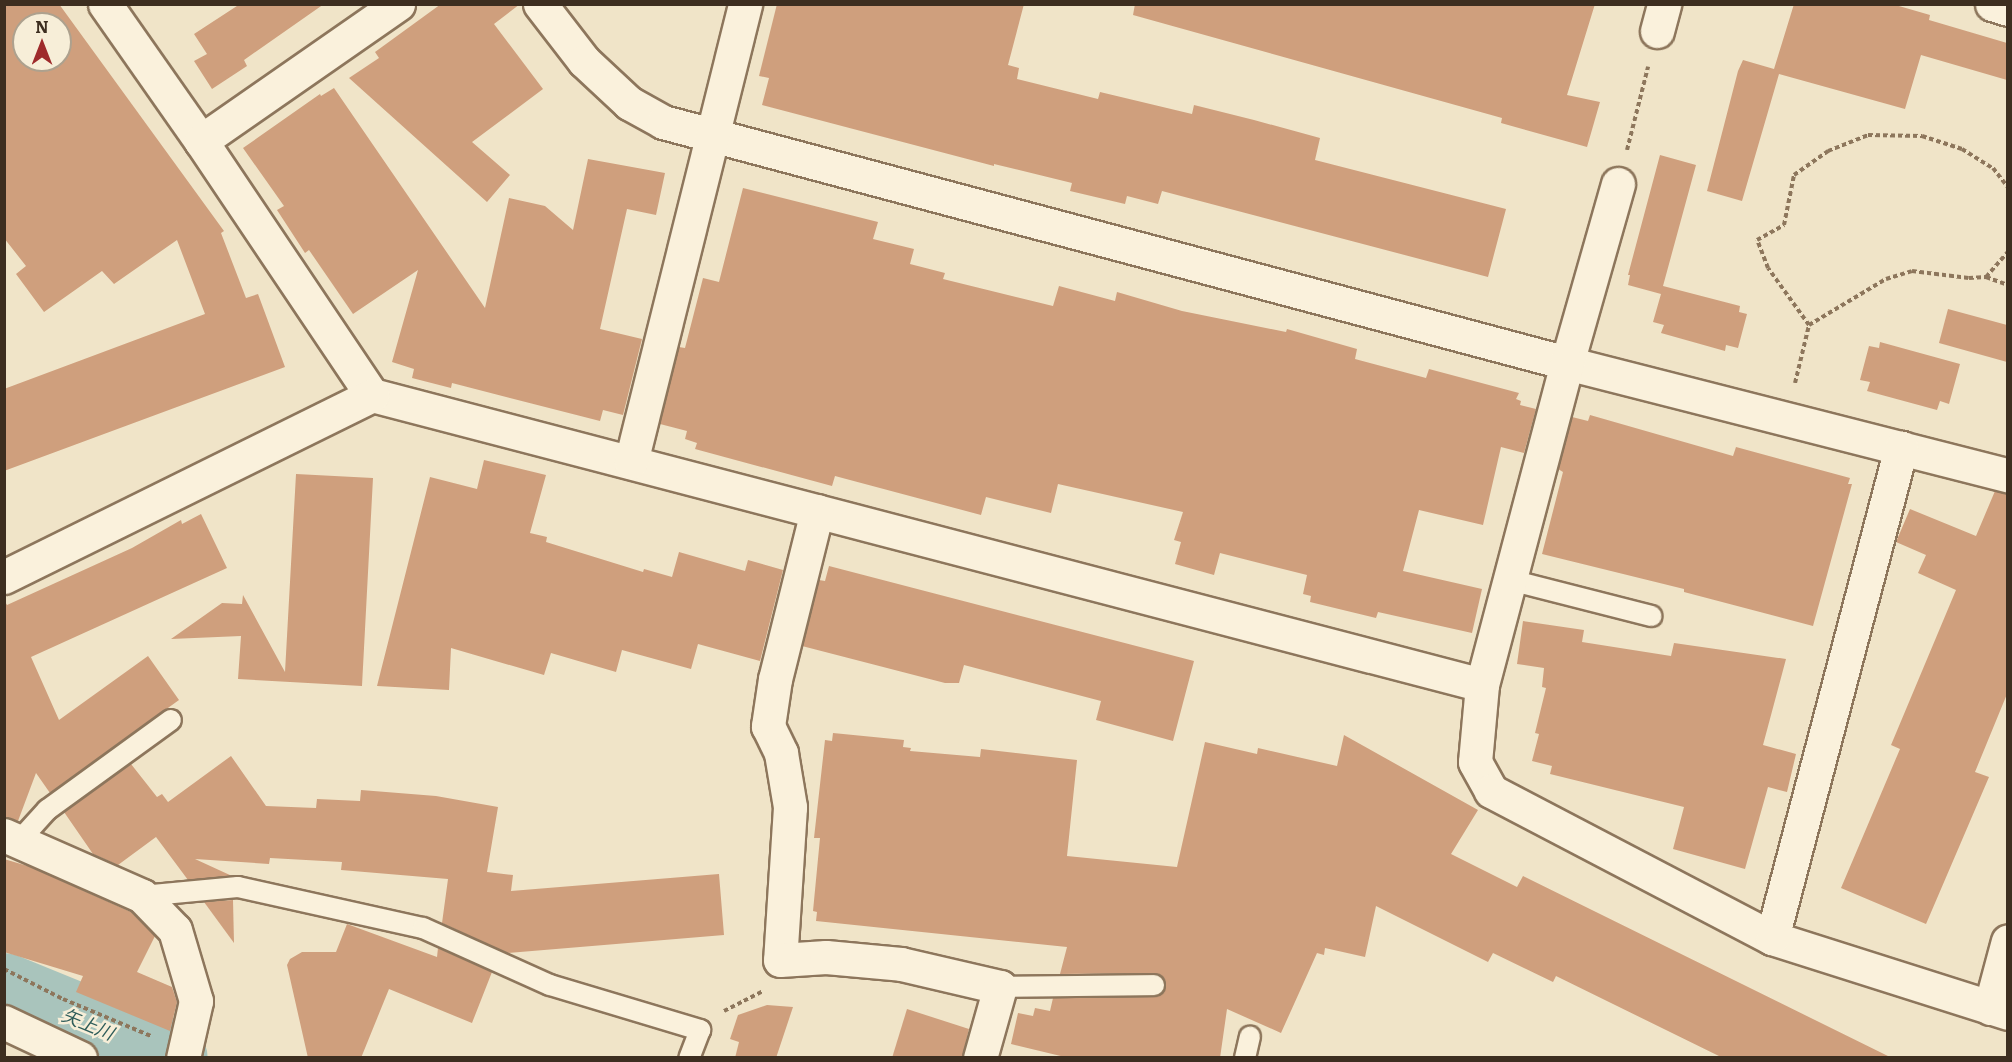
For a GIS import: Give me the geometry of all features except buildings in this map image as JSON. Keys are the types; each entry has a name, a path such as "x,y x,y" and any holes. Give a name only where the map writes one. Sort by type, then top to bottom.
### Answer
{"street":[{"path":"105,4 201,141 372,395"},
{"path":"201,141 398,4"},
{"path":"540,4 584,61 629,103 663,122 1567,363 2007,476"},
{"path":"631,462 745,4"},
{"path":"1992,4 2007,9"},
{"path":"1618,184 1567,363 1482,685 1475,762 1491,791 1772,939 1999,1011 2007,941"},
{"path":"4,577 372,395 1482,685"},
{"path":"1772,939 1901,448"},
{"path":"817,511 775,679 768,726 781,753 790,807 780,960 826,957 901,964 1000,987 982,1057"},
{"path":"12,838 142,896 175,930 187,964 196,1001 184,1053"},
{"path":"4,1022 80,1058"}],"lane":[{"path":"1510,580 1651,616"},
{"path":"12,838 171,720"},
{"path":"142,896 238,887 423,928 550,985 700,1030 689,1058"},
{"path":"1000,987 1154,985"},
{"path":"1245,1058 1250,1036"}],"path":[{"path":"1618,184 1660,18"},
{"path":"1809,325 1768,268 1757,240 1784,225 1794,174 1828,151 1868,135 1922,136 1962,149 1993,168 2007,188"},
{"path":"1986,277 2007,252"},
{"path":"1794,389 1809,325 1886,279 1912,270 1969,278 1986,277 2007,285"},
{"path":"700,1030 717,1014 761,993 774,980 780,960"},
{"path":"4,969 184,1053"}],"waterway":[{"name":"矢上川","path":"4,990 171,1058"}]}
